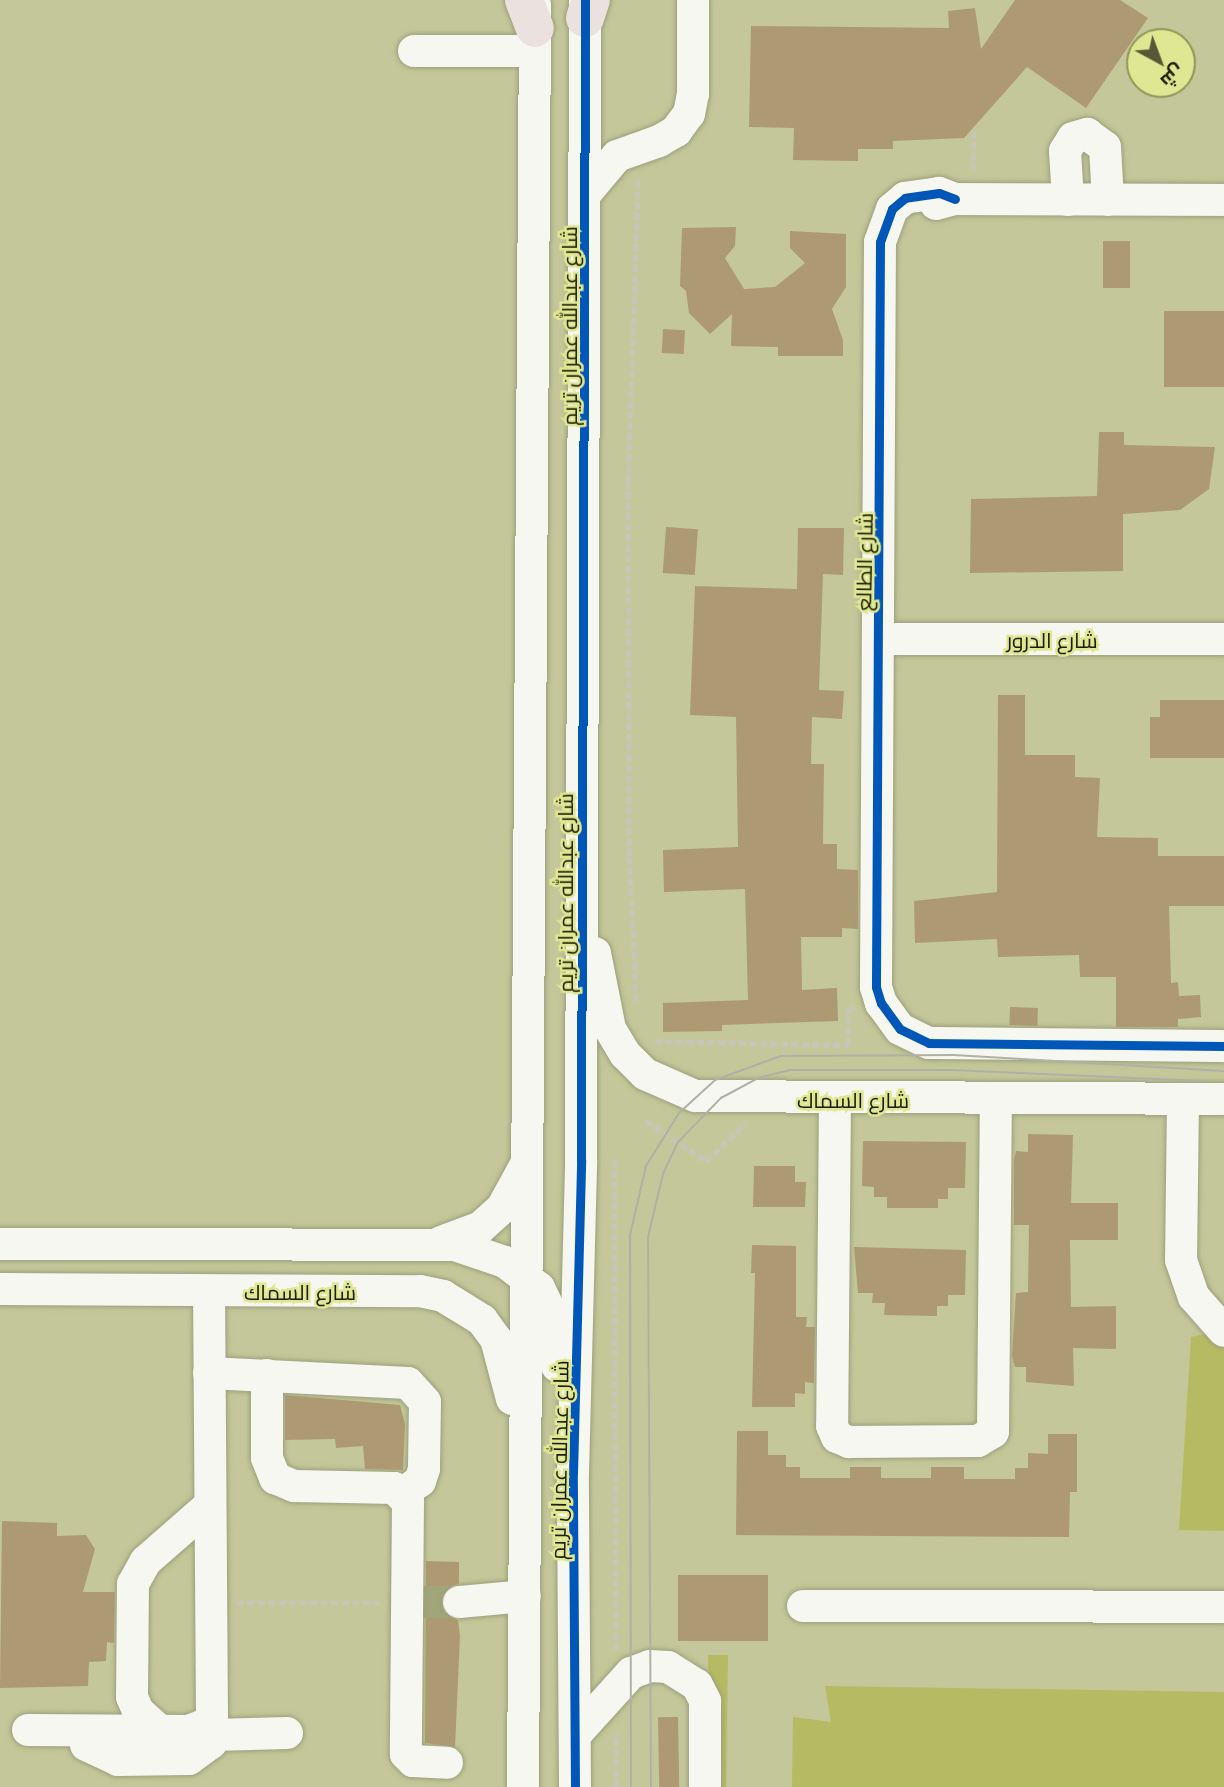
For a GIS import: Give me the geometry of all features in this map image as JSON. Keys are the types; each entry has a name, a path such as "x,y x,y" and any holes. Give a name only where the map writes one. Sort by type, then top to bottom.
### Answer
{"street":[{"path":"586,192 599,172 639,145 659,141 676,131 689,114 693,94 694,0"},
{"name":"شارع عبدالله عمران تريم","path":"575,1787 573,1473 582,935 587,6"},
{"path":"414,51 532,20"},
{"name":"شارع عبدالله عمران تريم","path":"523,1787 532,20"},
{"path":"1068,200 1065,151 1073,138 1087,134 1105,147 1108,200"},
{"name":"شارع الطالع","path":"876,987 883,225 892,209 922,193 963,199 1224,200"},
{"name":"شارع الدرور","path":"880,639 1224,639"},
{"name":"شارع السماك","path":"582,935 599,966 610,1029 625,1054 645,1074 695,1096 772,1099 1224,1099"},
{"path":"876,987 889,1017 914,1037 929,1043 1224,1046"},
{"path":"835,1099 832,1426 837,1437 849,1442 978,1441 993,1432 996,1100"},
{"path":"1183,1099 1181,1260 1194,1297 1224,1331"},
{"path":"428,1245 456,1239 495,1214 518,1185 528,1158"},
{"path":"0,1244 428,1245 480,1251 526,1277 539,1289 554,1319 559,1436 573,1473"},
{"name":"شارع السماك","path":"0,1289 420,1291 443,1296 473,1313 496,1339 511,1396 526,1419"},
{"path":"86,1745 118,1760 189,1759 206,1751 212,1725 209,1291"},
{"path":"209,1373 396,1381 418,1391 425,1402 424,1469 420,1481 403,1493"},
{"path":"267,1375 267,1458 275,1478 295,1486 384,1486 403,1493"},
{"path":"403,1493 408,1512 414,1602 406,1754 413,1761 447,1763"},
{"path":"160,1731 138,1711 132,1697 133,1584 146,1561 210,1505"},
{"path":"458,1602 525,1596"},
{"path":"803,1606 1224,1607"},
{"path":"575,1735 616,1686 631,1673 650,1666 676,1670 697,1685 707,1718 705,1787"},
{"path":"28,1730 198,1730 212,1725 287,1732"}],"path":[{"path":"963,199 974,129"},
{"path":"637,1009 629,856 628,482 639,145"},
{"path":"647,1033 657,1043 848,1045 848,1011 876,987"},
{"path":"646,1121 706,1161 772,1099"},
{"path":"615,1160 615,1787"},
{"path":"212,1603 414,1602"}],"green space":[{"path":"1224,1330 1224,1531 1179,1530 1191,1337"},
{"path":"708,1655 728,1655 726,1787 711,1787"},
{"path":"825,1686 1224,1692 1224,1787 792,1787 793,1717 831,1722"}],"building":[{"path":"1015,0 1120,0 1148,18 1141,28 1126,28 1126,50 1086,108 1027,67 964,138 893,141 893,149 858,149 858,161 793,160 794,128 749,127 751,26 949,28 948,11 975,8 981,49"},
{"path":"736,227 735,246 725,258 744,289 775,287 805,263 790,248 790,231 846,234 846,287 832,309 843,340 843,356 778,356 778,347 731,346 732,314 710,334 689,313 686,291 680,286 682,228"},
{"path":"1103,241 1130,241 1130,288 1103,288"},
{"path":"1164,311 1224,311 1224,387 1164,387"},
{"path":"663,329 685,330 684,354 662,353"},
{"path":"1099,432 1124,432 1124,445 1215,447 1209,489 1180,510 1123,514 1123,571 970,573 971,499 1097,496"},
{"path":"666,527 698,529 695,575 663,573"},
{"path":"798,528 844,528 843,575 823,574 819,690 844,691 842,719 812,717 811,764 824,764 823,844 837,844 837,869 858,870 858,929 842,928 842,937 801,937 802,990 837,988 838,1021 722,1025 722,1031 663,1032 663,1003 748,1000 745,889 664,892 663,850 738,847 736,717 690,715 695,586 797,589"},
{"path":"998,695 1025,695 1025,755 1075,755 1075,777 1100,778 1097,837 1158,838 1158,856 1224,856 1224,906 1169,906 1171,983 1178,982 1179,996 1200,995 1201,1017 1178,1019 1178,1027 1116,1027 1116,977 1080,977 1079,955 998,957 997,939 915,943 914,901 997,892"},
{"path":"1160,700 1224,700 1224,758 1150,758 1150,717 1160,717"},
{"path":"1010,1007 1038,1008 1037,1026 1009,1025"},
{"path":"1028,1134 1073,1135 1071,1203 1118,1203 1118,1240 1070,1240 1071,1307 1116,1306 1116,1349 1073,1348 1074,1386 1026,1382 1026,1367 1015,1367 1012,1356 1016,1293 1028,1292 1029,1225 1014,1225 1014,1160 1016,1151 1028,1152"},
{"path":"863,1141 966,1142 965,1188 948,1188 948,1199 938,1199 938,1208 887,1208 887,1197 874,1197 874,1187 862,1186"},
{"path":"754,1166 795,1166 795,1182 806,1182 805,1207 753,1207"},
{"path":"752,1245 796,1246 796,1317 807,1317 806,1327 815,1327 814,1383 805,1382 805,1394 795,1393 795,1407 752,1407 755,1273 751,1273"},
{"path":"854,1247 966,1250 965,1295 948,1295 948,1306 937,1306 937,1316 884,1315 885,1303 872,1303 873,1293 858,1293"},
{"path":"285,1395 400,1405 405,1424 403,1470 365,1469 363,1446 336,1448 335,1439 285,1440"},
{"path":"737,1431 768,1431 768,1455 786,1455 786,1467 800,1467 800,1478 850,1478 850,1467 881,1467 881,1478 931,1478 931,1467 964,1467 964,1479 1015,1479 1015,1468 1028,1468 1028,1453 1048,1454 1048,1434 1077,1434 1077,1492 1070,1492 1069,1537 736,1535"},
{"path":"2,1521 57,1523 57,1536 86,1535 95,1549 83,1592 115,1592 114,1643 107,1642 106,1661 89,1662 88,1686 0,1688"},
{"path":"426,1561 459,1562 459,1584 448,1587 441,1603 444,1613 458,1620 460,1636 455,1747 425,1743"},
{"path":"678,1575 768,1575 768,1641 678,1641"},
{"path":"658,1717 678,1717 679,1787 659,1787"}],"tunnel":[{"path":"422,1602 459,1602"}],"tram line":[{"path":"631,1787 630,1235 646,1166 679,1113 715,1080 781,1056 954,1055 1224,1071"},
{"path":"651,1787 648,1237 663,1174 678,1142 721,1098 758,1078 789,1070 952,1070 1203,1081"}],"cycle path":[{"path":"575,1787 573,1473 581,1160 585,0"},
{"path":"955,199 939,193 905,198 892,209 880,242 876,987 881,1003 900,1029 929,1043 1224,1046"}]}
